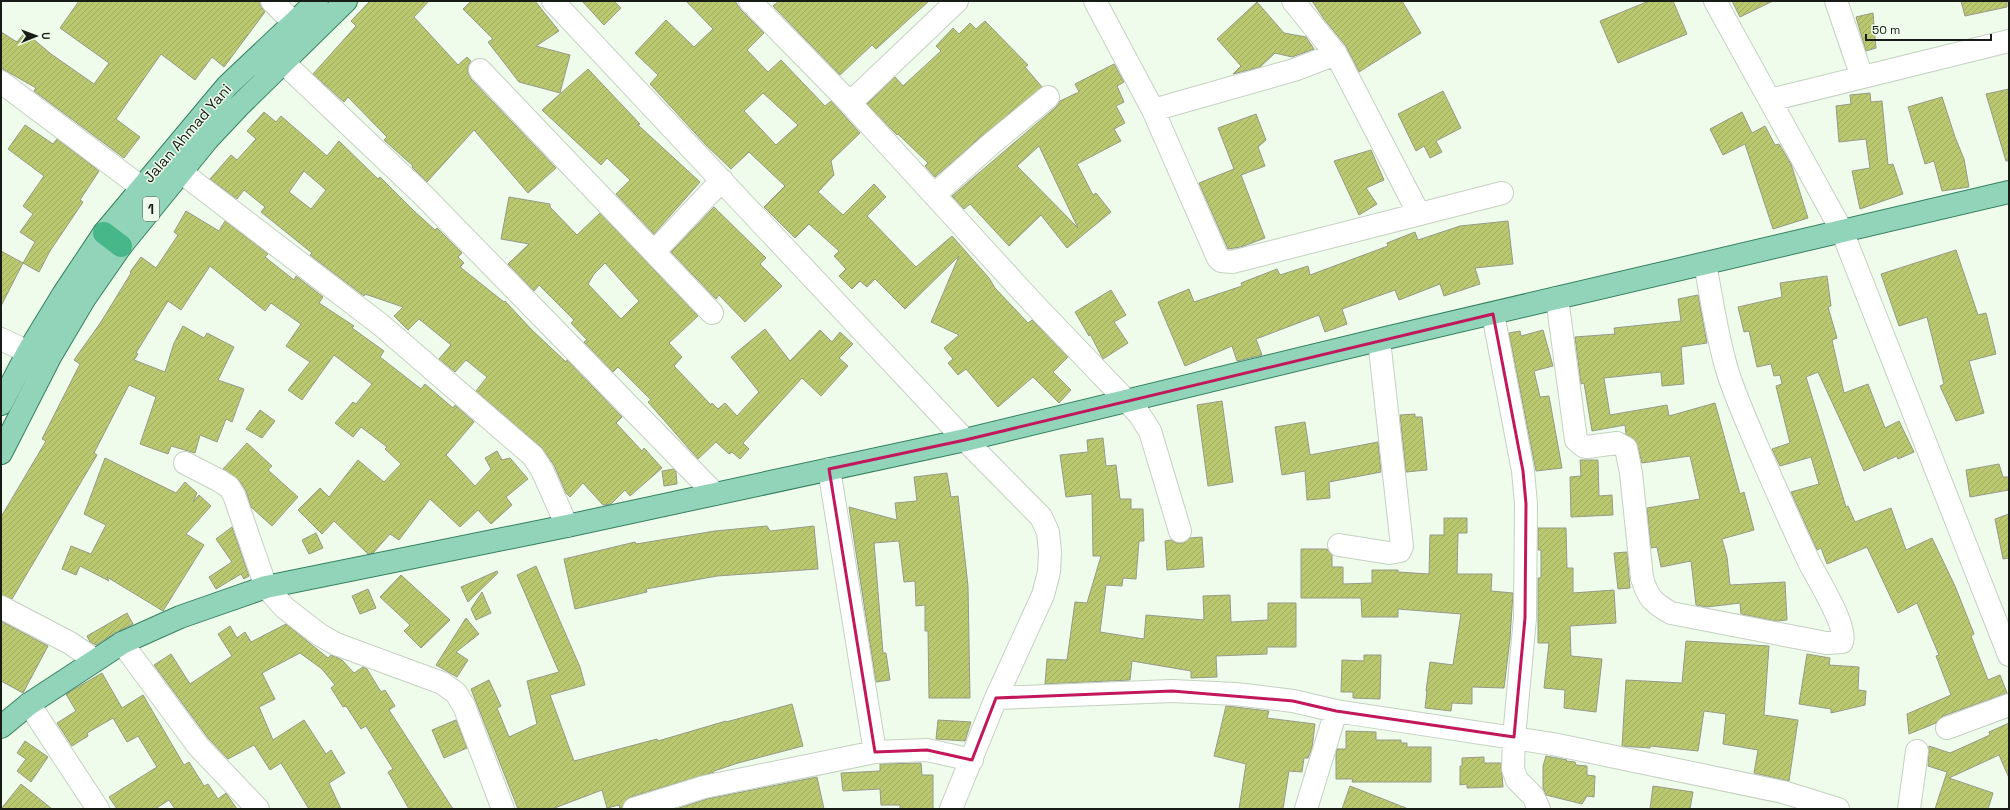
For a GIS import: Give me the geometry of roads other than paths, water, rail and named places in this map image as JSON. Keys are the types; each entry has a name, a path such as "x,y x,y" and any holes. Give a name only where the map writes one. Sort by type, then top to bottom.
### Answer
{"main road":[{"name":"Jalan Ahmad Yani","path":"1,404 28,352 64,293 113,240 141,187 227,86 317,1"},
{"name":"1","path":"1,453 50,357 85,298 113,240 181,172 239,106 346,1"},
{"path":"1,727 29,704 122,643 180,617 266,587 567,526 829,468 965,440 1379,340 2009,192"}],"street":[{"path":"272,1 294,23"},
{"path":"553,1 965,440 1041,517 1048,532 1050,552 1049,572 1043,595 996,698 951,809"},
{"path":"750,1 850,103 1033,303 1127,401 1150,431 1180,531"},
{"path":"850,103 957,1"},
{"path":"1095,1 1154,110 1218,258 1221,261 1232,262 1502,193"},
{"path":"1293,1 1336,54 1419,214"},
{"path":"1715,1 1842,231 2000,609 2009,655"},
{"path":"1836,1 1862,77"},
{"path":"1770,100 2009,41"},
{"path":"1154,110 1294,70 1336,54"},
{"path":"284,63 423,195 715,494"},
{"path":"480,70 712,313"},
{"path":"1,82 141,187"},
{"path":"934,195 991,144 1048,98"},
{"path":"181,172 381,325 533,456 542,470 567,526"},
{"path":"654,252 722,180"},
{"path":"1557,298 1576,440 1583,446 1587,447 1617,443 1626,448 1631,473 1642,578 1647,594 1657,605 1671,613 1826,643 1842,642 1844,638 1839,620 1815,575 1740,408 1720,346 1705,264"},
{"path":"1493,314 1523,471 1526,504 1525,618 1514,737 1514,776 1519,784 1533,796 1539,809"},
{"path":"1,339 28,352"},
{"path":"1340,545 1389,553 1400,551 1402,546 1389,443 1379,340"},
{"path":"185,463 229,487 234,495 266,587 285,608 328,640 442,683 456,693 464,706 503,809"},
{"path":"829,468 875,752"},
{"path":"1,607 70,642 95,660"},
{"path":"122,643 198,746 258,809"},
{"path":"996,698 1172,691 1214,692 1293,701 1336,711 1514,737 1783,792 1838,809"},
{"path":"29,704 98,809"},
{"path":"1947,728 2009,705"},
{"path":"1306,809 1336,711"},
{"path":"634,809 704,787 875,752 927,750 972,760"},
{"path":"1909,809 1917,750"}]}
